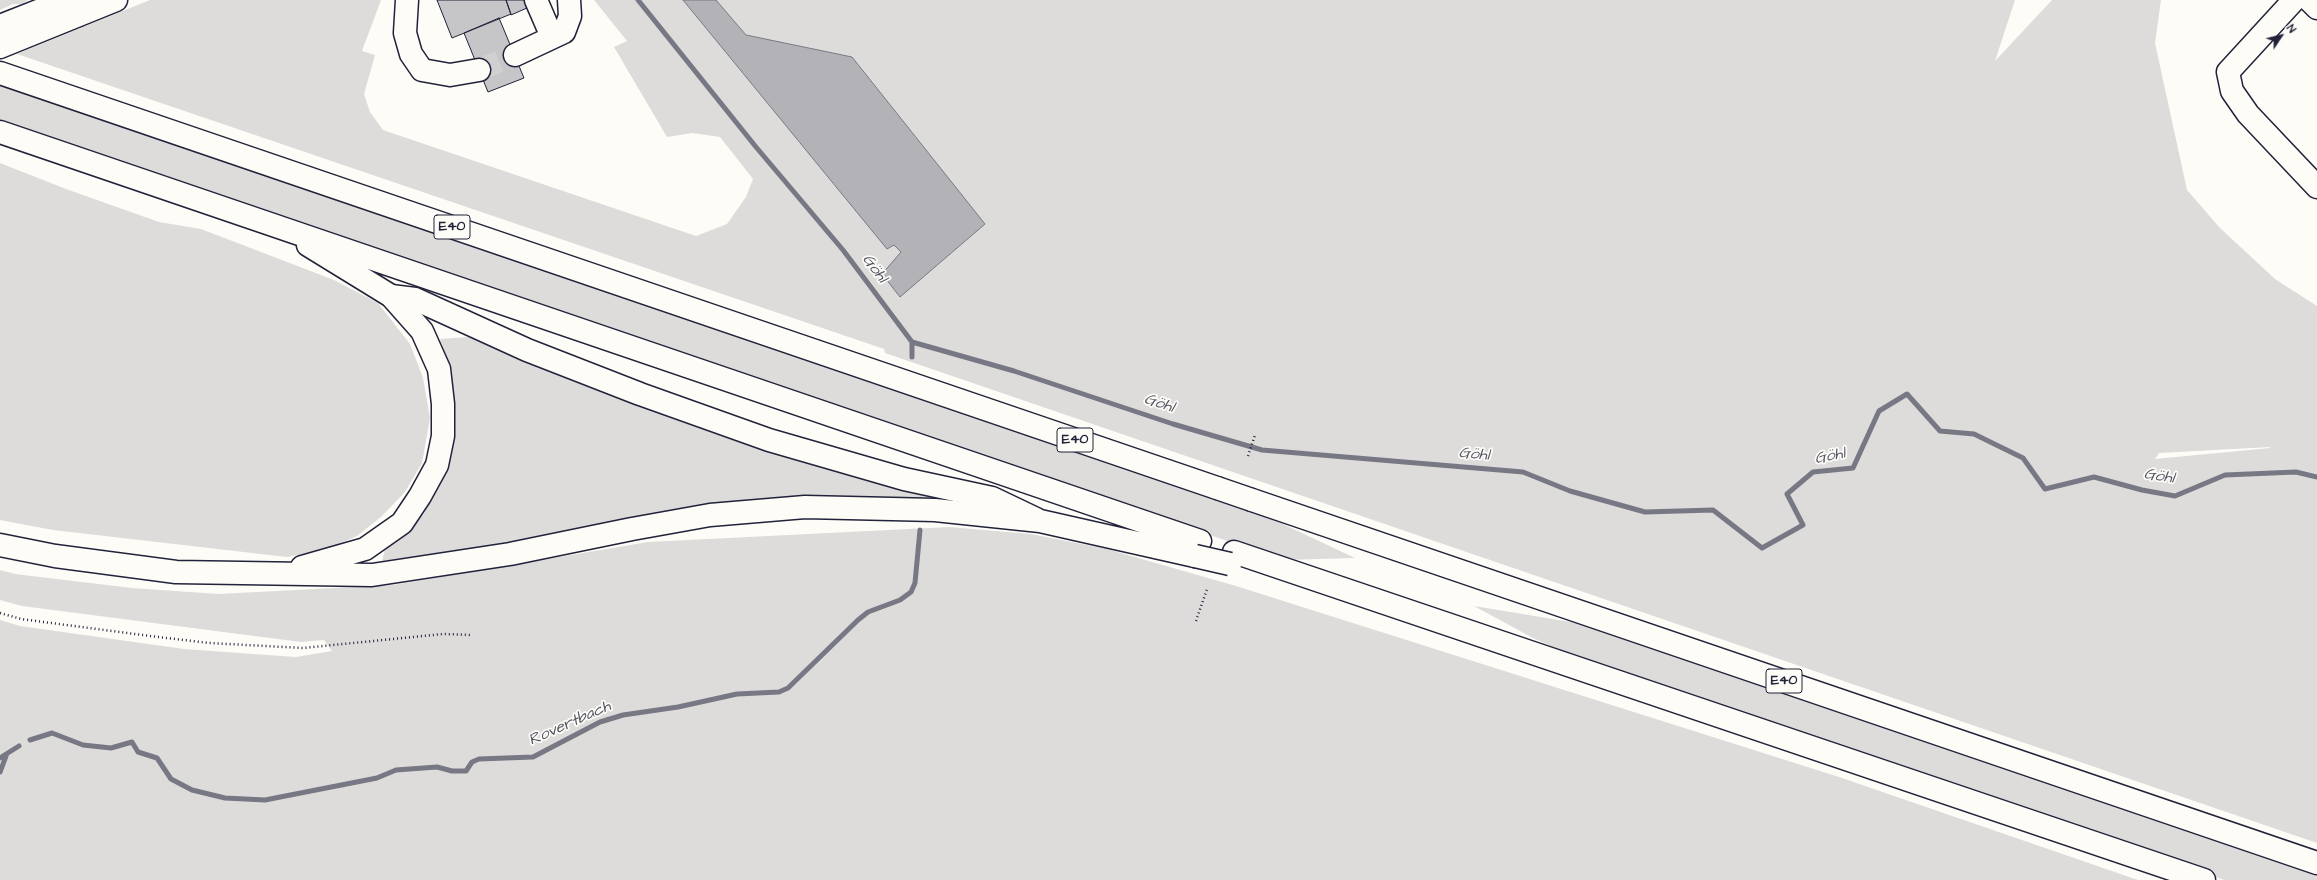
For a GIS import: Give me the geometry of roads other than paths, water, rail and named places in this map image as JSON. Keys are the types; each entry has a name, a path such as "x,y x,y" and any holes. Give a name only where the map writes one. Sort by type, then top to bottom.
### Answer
{"main road":[{"path":"0,26 30,15 69,4 116,0"},
{"path":"407,0 405,33 412,54 422,70 450,75 479,70"},
{"path":"536,0 552,37"},
{"path":"2294,0 2228,72 2232,91 2248,114 2317,187"},
{"path":"2309,0 2317,8"},
{"path":"0,47 47,28 69,4"},
{"path":"514,55 564,32 570,8"},
{"name":"E40","path":"0,73 2317,863"},
{"path":"0,132 933,450 1198,548 1232,558 1263,562 2204,880"},
{"path":"280,574 365,549 402,523 420,496 437,465 443,436 443,404 438,369 422,331 391,296 318,253 289,230"},
{"path":"391,296 415,299 527,350 640,394 769,440 904,479 992,498 1040,521"},
{"path":"0,545 55,556 176,572 372,575 510,554 710,515 805,507 905,508 935,510 1040,521 1198,548"}],"waterway":[{"name":"Göhl","path":"638,0 756,147 843,250 912,342 1014,371 1173,424 1262,450 1523,472 1570,491 1645,512 1713,510 1762,548 1803,525 1787,494 1813,472 1853,468 1879,411 1907,394 1940,431 1974,434 2023,458 2045,489 2094,477 2142,490 2175,496 2225,475 2296,472 2317,477"},
{"name":"Rovertbach","path":"912,342 912,357"},
{"name":"Rovertbach","path":"30,740 52,733 83,745 111,748 132,742 138,752 157,758 171,779 192,790 225,798 265,800 377,778 396,770 437,767 452,771 466,771 472,762 479,759 533,757 600,722 623,715 678,707 737,694 779,692 788,688 868,612 900,600 911,592 915,583 920,530"},
{"name":"Rovertbach","path":"0,758 19,746"},
{"path":"0,772 6,756"}],"tunnel":[{"path":"479,70 515,55"}]}
